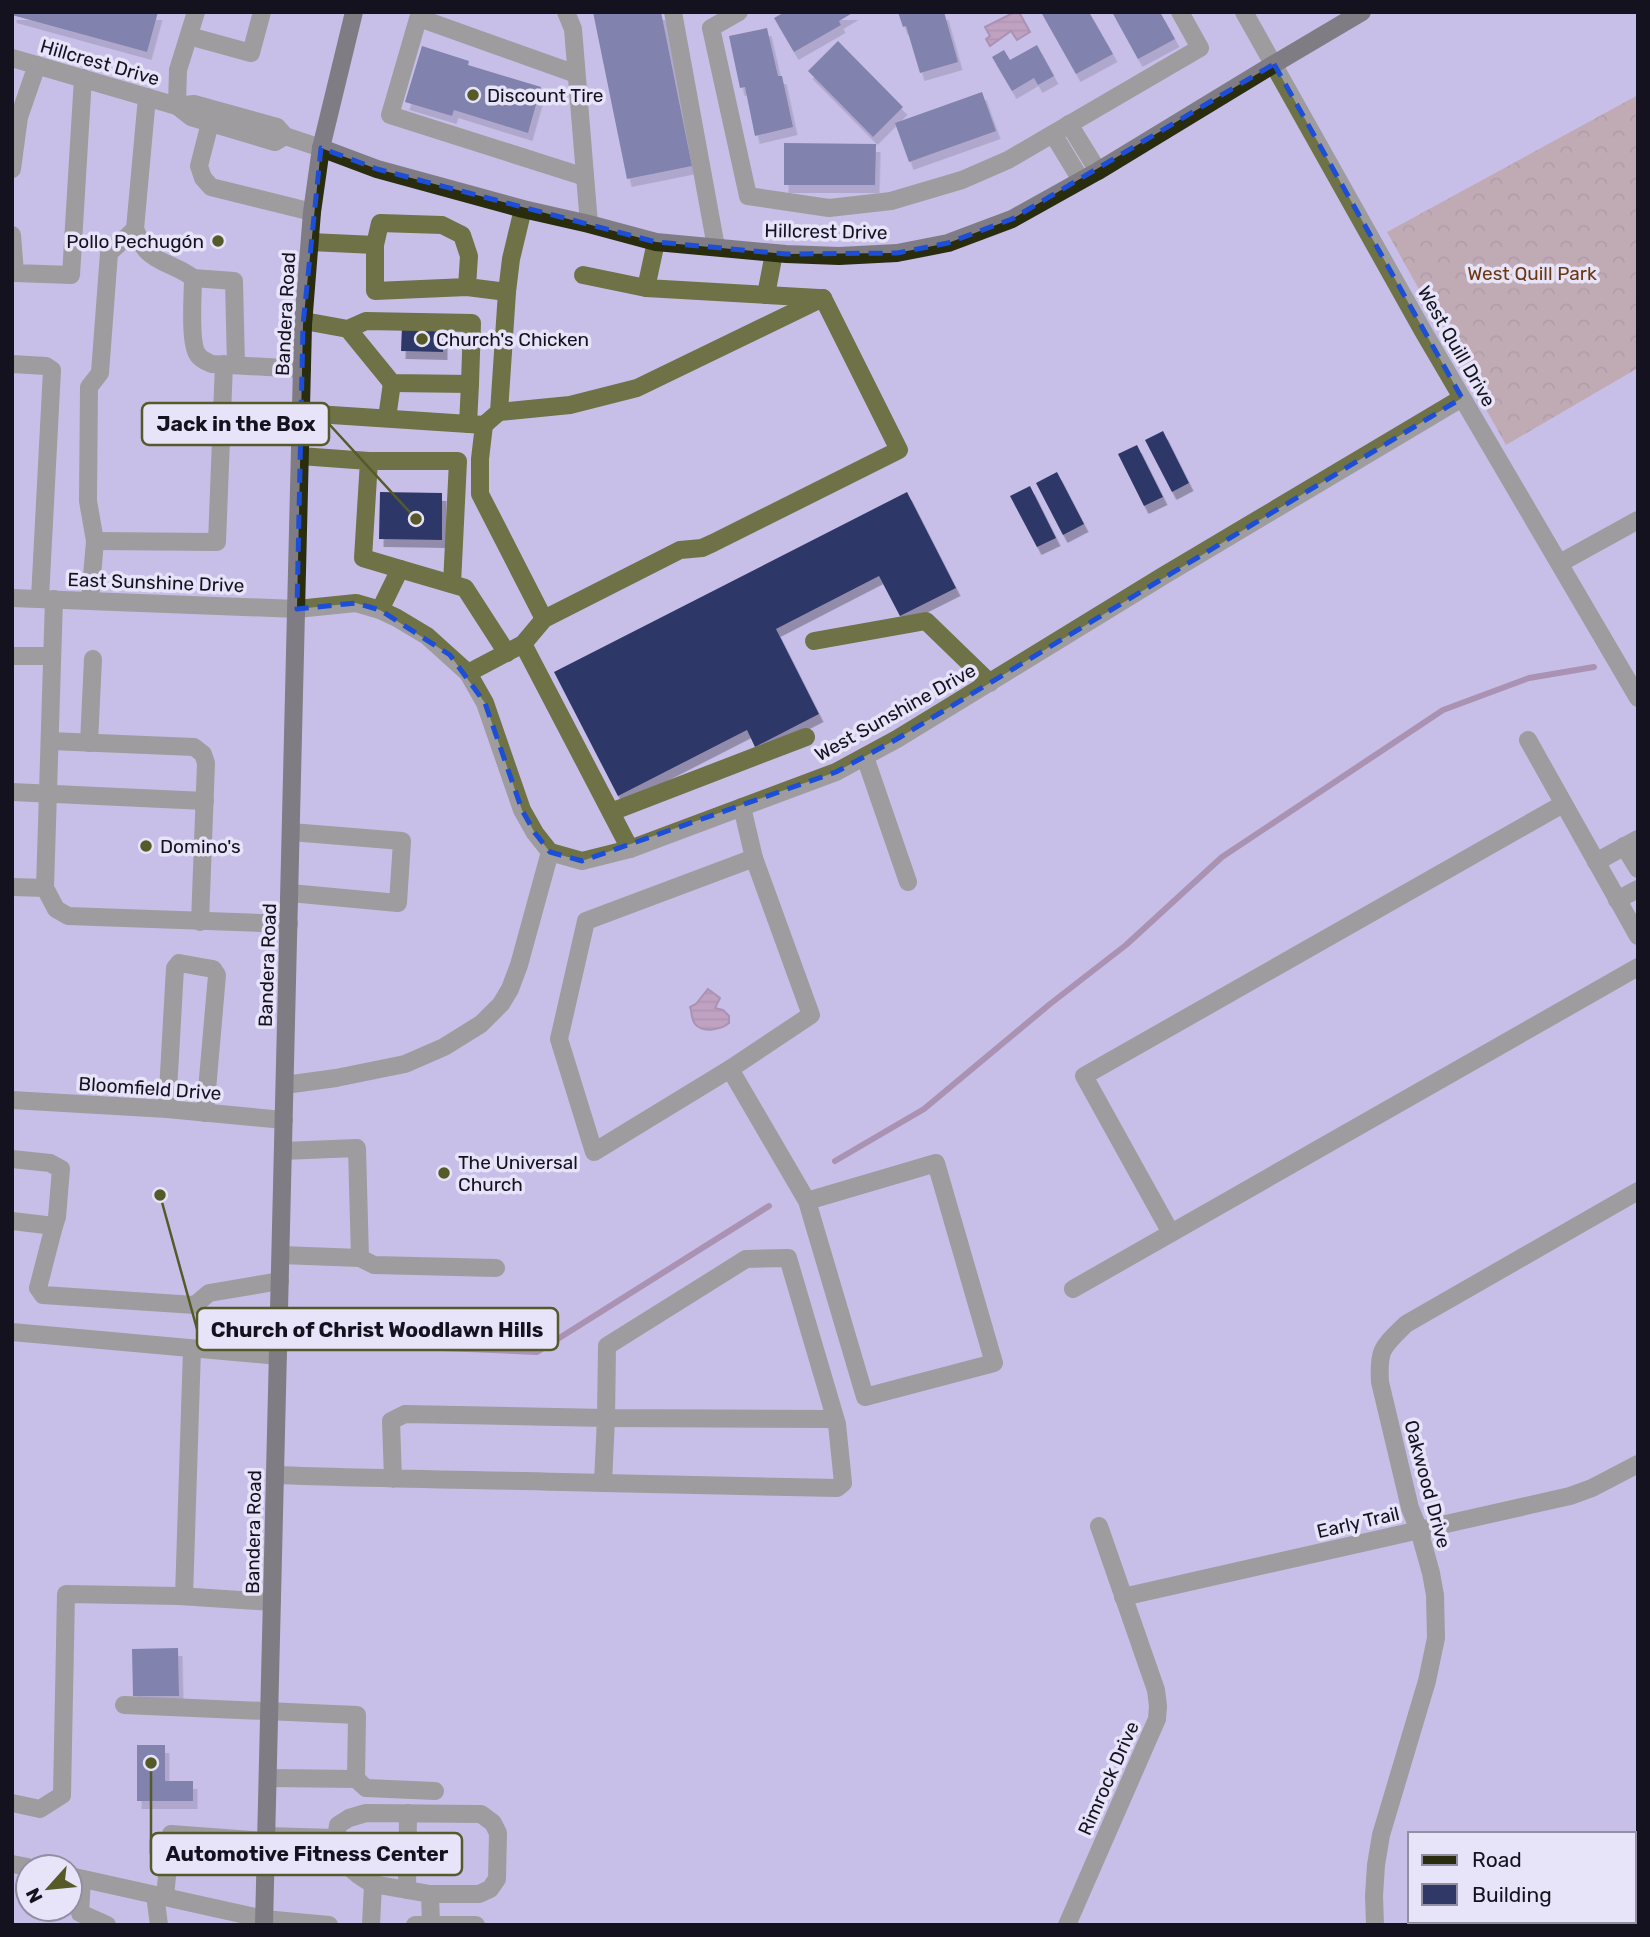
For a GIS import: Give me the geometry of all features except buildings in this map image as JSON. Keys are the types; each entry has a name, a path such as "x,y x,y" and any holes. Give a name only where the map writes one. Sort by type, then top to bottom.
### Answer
{"main road":[{"name":"Bandera Road","path":"264,1922 304,321 312,212 321,148 354,12"},
{"name":"Hillcrest Drive","path":"321,148 377,169 656,242 839,256 897,253 948,243 1013,219 1362,12"}],"street":[{"path":"177,106 178,71 196,12"},
{"path":"189,36 251,53 262,12"},
{"path":"566,12 573,29 590,224"},
{"path":"673,12 716,247"},
{"path":"739,12 710,28 748,196 829,208 891,201 962,180 1009,160 1200,48 1180,12"},
{"name":"West Quill Drive","path":"1244,12 1462,398 1638,698"},
{"path":"576,74 419,15 390,115 584,177"},
{"name":"Hillcrest Drive","path":"12,58 177,106 191,117 275,142 285,136"},
{"path":"12,169 19,117 37,65"},
{"path":"12,235 15,273 71,275 83,78"},
{"path":"95,541 217,542 234,281 193,278 184,270 150,255 140,242 135,229 146,97"},
{"name":"Hillcrest Drive","path":"177,106 194,104 267,124 277,127 285,136 321,148"},
{"path":"209,123 199,166 203,178 211,187 312,212"},
{"path":"1069,124 1098,171"},
{"path":"1053,134 1081,180"},
{"path":"499,412 507,292 511,260 523,209"},
{"path":"376,321 375,245 380,223 442,225 462,235 469,256 467,287"},
{"path":"90,600 95,541 88,501 89,387 100,373 109,253 135,229"},
{"path":"310,242 375,245"},
{"path":"646,288 656,242"},
{"path":"766,295 774,253"},
{"path":"583,275 646,288 823,298"},
{"path":"193,278 192,318 197,354 212,363 302,369"},
{"path":"375,291 467,287 507,292"},
{"path":"301,413 476,424 499,412 570,405 637,388 823,298"},
{"path":"468,673 515,648 544,619 680,550 702,548 713,543 899,450 823,298"},
{"path":"304,321 348,330 366,321 472,324 470,383 480,458 480,494 544,619"},
{"path":"348,330 392,383 387,418"},
{"path":"12,364 47,366 52,370 47,598 52,656 44,888 56,909 68,916 289,924"},
{"path":"392,383 470,383"},
{"name":"West Sunshine Drive","path":"550,852 582,861 630,849 836,772 990,683 1174,569 1462,398"},
{"path":"300,456 369,461 458,461 452,584"},
{"path":"369,461 363,558 465,588 515,648 630,849"},
{"path":"1560,563 1638,520"},
{"path":"380,611 400,569"},
{"name":"East Sunshine Drive","path":"12,598 297,609"},
{"path":"285,1085 405,1064 444,1047 481,1024 501,1004 510,989 550,852 522,810 485,703 468,673 427,636 380,611 356,603 297,609"},
{"path":"814,642 926,621 990,683"},
{"path":"12,656 52,656"},
{"path":"89,743 93,659"},
{"path":"611,813 806,737"},
{"path":"1528,740 1638,936"},
{"path":"50,741 194,747 203,754 206,763 201,922"},
{"path":"865,757 908,882"},
{"path":"12,792 205,801"},
{"path":"1171,1233 1084,1076 1563,804"},
{"path":"742,807 754,858 811,1015 730,1069 594,1152 559,1039 586,921 754,858"},
{"path":"290,893 398,903 402,841 291,832"},
{"path":"1596,862 1631,843 1638,869"},
{"path":"12,887 44,888"},
{"path":"1618,900 1638,889"},
{"path":"167,1109 175,968 179,963 213,969 217,975 205,1113"},
{"path":"1073,1289 1638,967"},
{"path":"730,1069 807,1201 865,1397 994,1363 936,1163 807,1201"},
{"name":"Bloomfield Drive","path":"12,1100 167,1109 284,1120"},
{"path":"283,1151 357,1148 360,1258"},
{"path":"12,1159 50,1163 61,1169 57,1217 38,1288 43,1295 195,1305 209,1293 280,1281"},
{"name":"Oakwood Drive","path":"1376,1925 1374,1896 1381,1835 1427,1681 1436,1638 1435,1595 1431,1573 1410,1508 1380,1382 1379,1364 1383,1346 1405,1324 1638,1191"},
{"path":"12,1221 54,1226"},
{"path":"281,1255 360,1258 374,1265 496,1268"},
{"path":"275,1475 837,1489 843,1483 835,1419 788,1258 746,1259 607,1346 603,1483"},
{"path":"12,1332 278,1356"},
{"path":"184,1596 192,1349"},
{"path":"393,1479 391,1421 405,1413 606,1418 835,1419"},
{"name":"Early Trail","path":"1123,1597 1570,1496 1592,1488 1638,1464"},
{"name":"Rimrock Drive","path":"1067,1925 1157,1719 1156,1690 1100,1526"},
{"path":"12,1803 40,1809 62,1796 66,1594 184,1596 272,1602"},
{"path":"124,1705 357,1715 356,1779"},
{"path":"268,1778 356,1779 366,1788 435,1791"},
{"path":"366,1813 481,1814 493,1823 498,1833 497,1879 490,1889 479,1894 430,1894 373,1884 355,1875 346,1863 338,1841 338,1825 349,1818 366,1813"},
{"path":"407,1890 403,1848 408,1813"},
{"path":"159,1925 160,1896 171,1834 338,1841 358,1847"},
{"path":"84,1880 264,1922 329,1925"},
{"path":"371,1925 373,1884"},
{"path":"430,1894 423,1924 476,1925"},
{"path":"84,1915 107,1925"}],"highlighted area":[{"path":"1274,64 1462,398 897,739 836,772 582,861 550,852 535,833 522,810 485,703 450,655 380,610 356,603 297,609 303,325 321,148 377,169 656,242 786,254 897,253 948,243 1012,219"}],"green space":[{"name":"West Quill Park","path":"1638,95 1638,368 1506,445 1387,232"}],"shaded area":[{"path":"1019,12 1030,32 1017,40 1011,31 990,46 986,39 990,36 985,27"},
{"path":"708,989 720,998 715,1008 723,1010 729,1016 729,1023 712,1030 695,1024 690,1007 696,1004"}],"waterway":[{"path":"835,1161 924,1109 1126,945 1222,857 1443,710 1529,678 1594,667"},
{"path":"322,1343 537,1352 769,1206"}],"tunnel":[{"path":"358,1847 399,1847"}],"place":[{"name":"Discount Tire","path":"473,95"},
{"name":"Pollo Pechugón","path":"218,241"},
{"name":"Church's Chicken","path":"422,339"},
{"name":"Jack in the Box","path":"416,519"},
{"name":"Domino's","path":"146,846"},
{"name":"The Universal Church","path":"444,1173"},
{"name":"Church of Christ Woodlawn Hills","path":"160,1195"},
{"name":"Automotive Fitness Center","path":"151,1763"}]}
